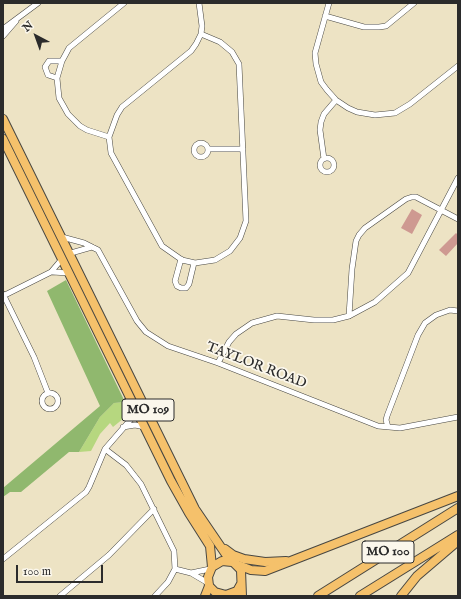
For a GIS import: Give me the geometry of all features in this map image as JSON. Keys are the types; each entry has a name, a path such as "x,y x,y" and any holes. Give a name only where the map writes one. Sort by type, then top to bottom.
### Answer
{"main road":[{"name":"MO 109","path":"3,119 195,509 218,544 235,564 242,576 242,596"},
{"name":"MO 109","path":"3,138 182,501 210,546 211,568 209,584"},
{"path":"56,246 70,254"},
{"path":"211,568 222,561 258,571 271,568 458,496"},
{"name":"MO 100","path":"318,596 458,508"},
{"name":"MO 100","path":"360,596 458,534"},
{"path":"401,596 417,576 458,541"},
{"path":"218,544 238,557 265,562 286,561"},
{"path":"209,584 215,592 224,596 234,593 242,584"},
{"path":"205,596 209,584"}],"street":[{"path":"3,29 38,3"},
{"path":"109,137 87,130 80,126 68,114 59,98 57,78 62,61 74,43 124,3"},
{"path":"199,3 202,17 201,34 191,51 122,107 117,115 109,137 111,153 162,246 180,260 194,263 208,262 219,258 236,246 246,221 239,64 226,47 220,42 201,34"},
{"path":"329,3 315,53 316,64 321,82 336,100 348,108 375,116 395,113 410,104 458,66"},
{"path":"325,16 364,27 386,26 414,3"},
{"path":"3,36 17,20"},
{"path":"57,78 48,75 45,67 49,61 62,61"},
{"path":"324,158 320,130 321,122 324,114 336,100"},
{"path":"209,149 243,149"},
{"path":"218,363 229,342 236,334 248,325 261,319 284,316 326,321 349,316 367,308 408,273 458,178"},
{"path":"349,316 352,269 356,241 365,228 409,197 416,197 458,219"},
{"path":"62,237 93,247"},
{"path":"70,254 93,247"},
{"name":"TAYLOR ROAD","path":"93,247 98,250 132,314 146,332 168,346 218,363 360,419 388,426 416,426 458,417"},
{"path":"48,393 34,357 3,295 51,272 62,259"},
{"path":"180,260 175,281 177,286 181,288 186,288 189,284 194,263"},
{"path":"51,272 69,272"},
{"path":"388,426 386,420 418,335 425,323 436,315 450,310 458,312"},
{"path":"3,559 86,492 105,448 132,418 136,409"},
{"path":"124,427 135,425 145,427"},
{"path":"105,448 126,465 135,476 154,509 174,551 175,569 168,582 155,596"},
{"path":"60,596 109,555 154,509"},
{"path":"191,573 211,568"},
{"path":"175,569 191,573 209,584"}],"green space":[{"path":"66,280 125,402 114,403 100,417 79,452 69,452 21,492 10,492 3,497 3,488 100,406 47,291"},
{"path":"125,402 130,409 129,414 113,427 110,423 100,434 91,451 79,452 100,417 114,403"}],"building":[{"path":"412,209 422,215 412,234 401,228"},
{"path":"456,233 458,235 458,243 446,256 439,250"}]}
